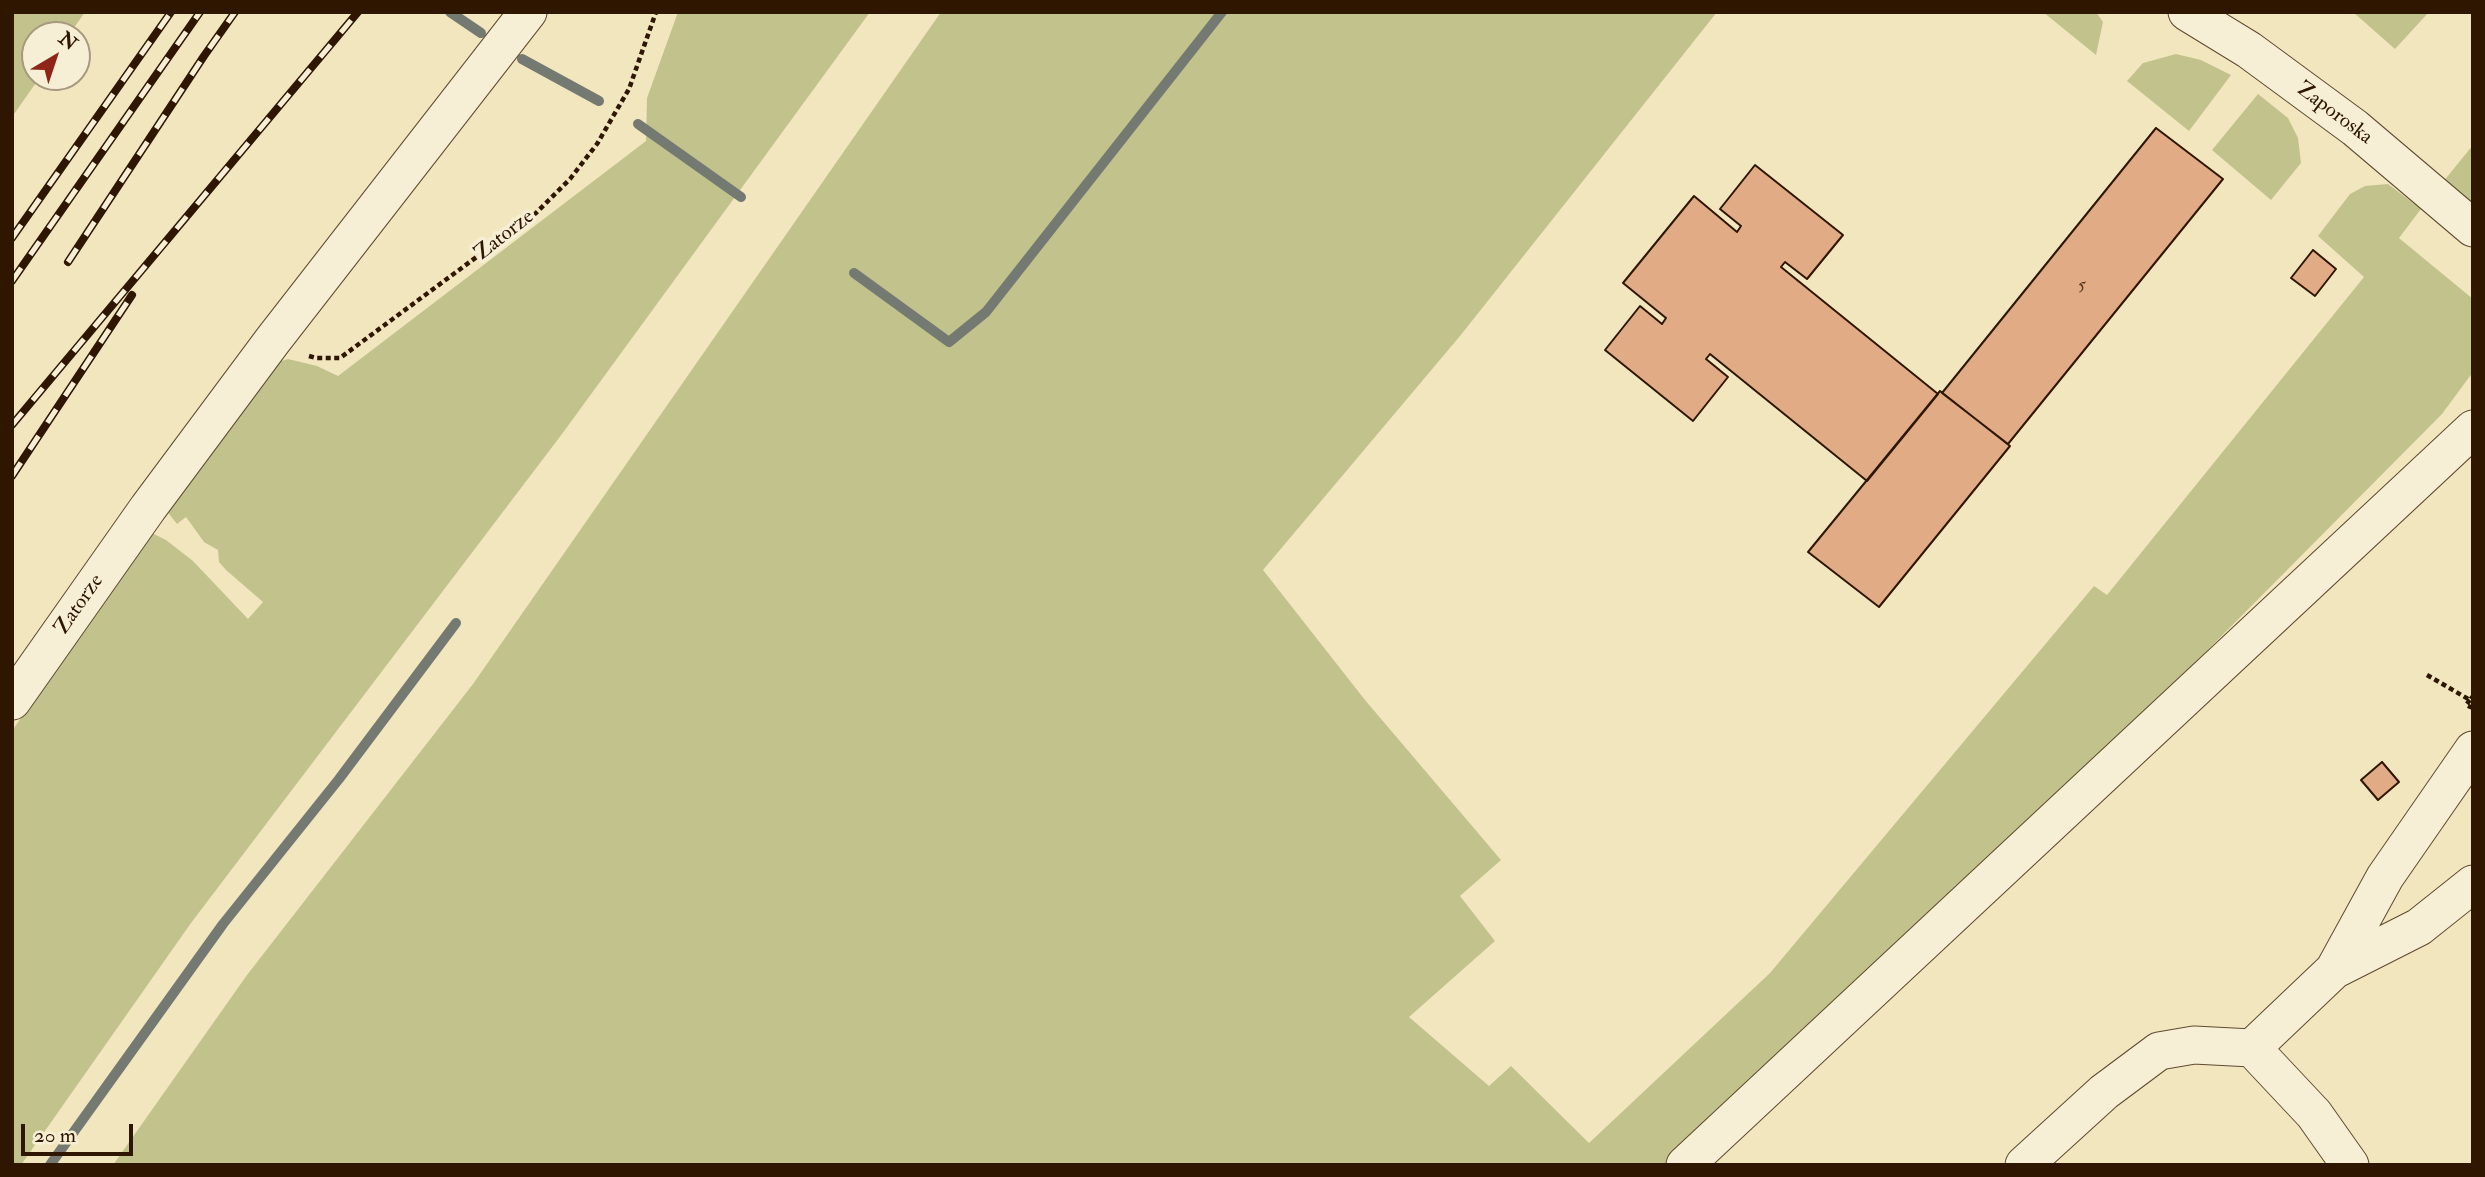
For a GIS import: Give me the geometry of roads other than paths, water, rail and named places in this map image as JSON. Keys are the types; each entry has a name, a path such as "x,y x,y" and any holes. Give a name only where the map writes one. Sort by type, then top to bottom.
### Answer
{"lane":[{"name":"Zatorze","path":"12,701 148,508 273,340 528,12"},
{"name":"Zaporoska","path":"2187,12 2249,50 2355,128 2473,228"},
{"path":"1685,1165 2473,429"},
{"path":"2334,970 2385,877 2473,750"},
{"path":"2252,1048 2334,970 2418,928 2473,884"},
{"path":"2024,1165 2104,1091 2159,1051 2194,1045 2252,1048 2314,1114 2350,1165"}],"waterway":[{"path":"450,12 481,33"},
{"path":"854,273 949,342 986,312 1222,12"},
{"path":"522,59 599,101"},
{"path":"638,124 741,197"},
{"path":"50,1165 223,924 339,779 456,623"}],"railway":[{"path":"12,238 171,12"},
{"path":"12,281 200,12"},
{"path":"68,262 235,12"},
{"path":"12,425 358,12"},
{"path":"12,476 132,295"}]}
